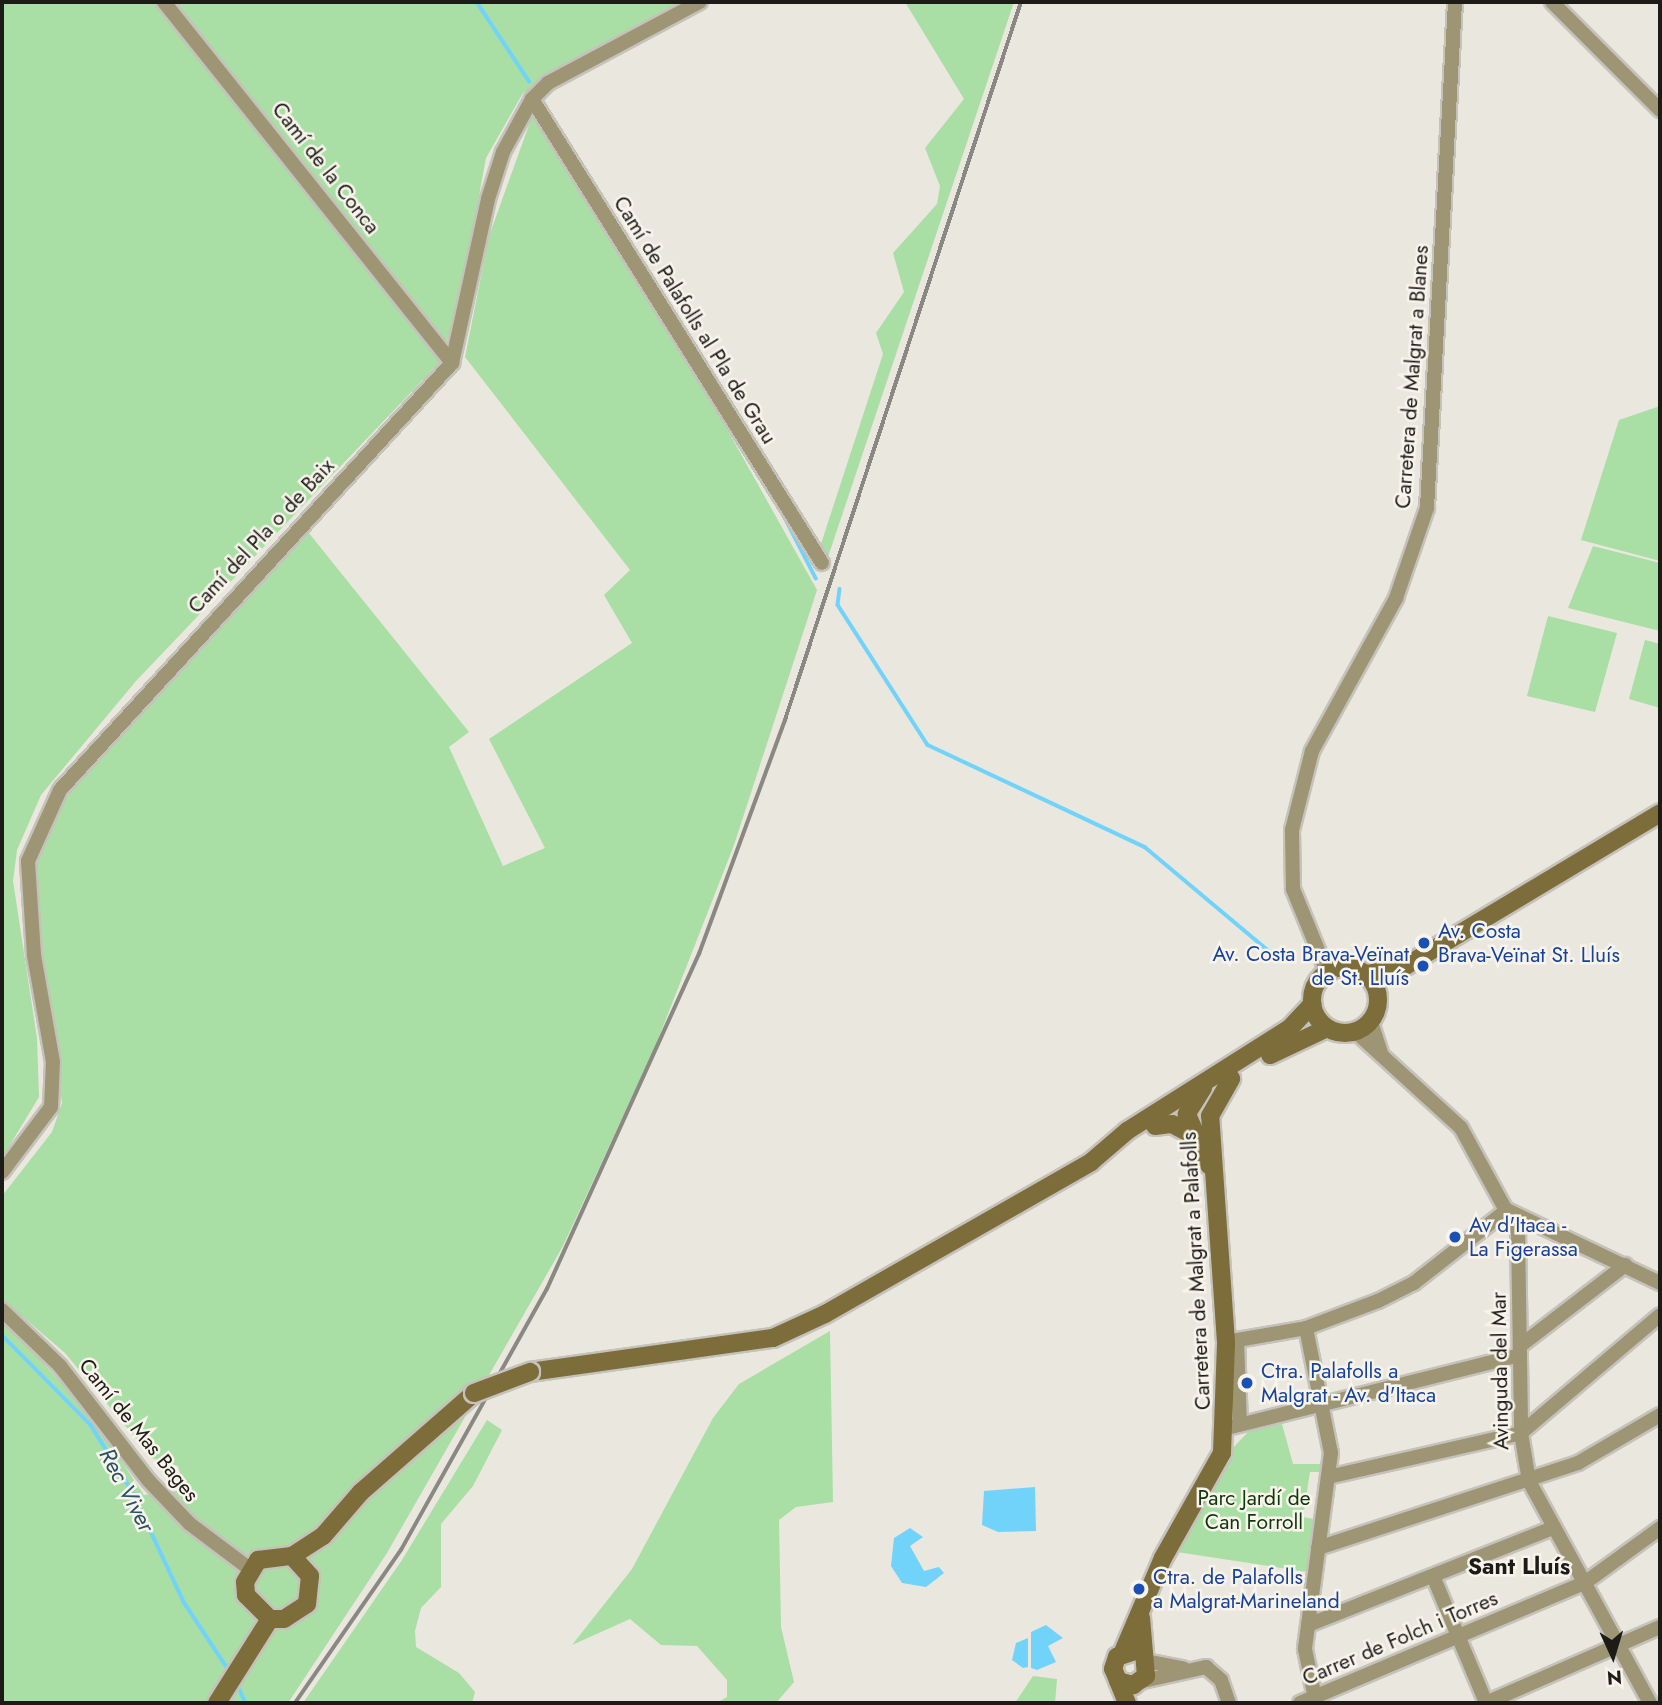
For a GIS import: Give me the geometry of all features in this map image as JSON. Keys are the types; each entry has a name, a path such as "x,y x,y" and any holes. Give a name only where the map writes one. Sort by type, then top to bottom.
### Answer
{"street":[{"name":"Camí de la Conca","path":"164,2 452,363"},
{"path":"452,363 488,199 503,152 533,99 548,83 700,2"},
{"name":"Carretera de Malgrat a Blanes","path":"1327,972 1293,889 1293,821 1312,751 1396,598 1427,508 1455,2"},
{"path":"1552,2 1660,110"},
{"name":"Camí de Palafolls al Pla de Grau","path":"533,99 822,563"},
{"name":"Camí del Pla o de Baix","path":"2,1172 51,1107 53,1062 34,955 28,861 60,790 452,363"},
{"path":"247,1647 252,1607 245,1582 250,1569 269,1555 292,1556 323,1536 361,1492 474,1393 530,1372 773,1338 1190,1104 1290,1028 1312,1004 1327,972 1347,966 1367,974 1404,967 1660,813"},
{"path":"1110,1147 1132,1128 1300,1037 1327,1028 1364,1027 1379,999 1404,967"},
{"path":"1367,974 1379,999"},
{"path":"1312,1004 1327,1028"},
{"name":"Avinguda del Mar","path":"1364,1027 1382,1054 1461,1128 1518,1232 1521,1433 1528,1481 1621,1645 1650,1703"},
{"name":"Carretera de Malgrat a Palafolls","path":"1118,1681 1113,1668 1141,1614 1163,1558 1222,1453 1233,1426 1232,1341 1209,1165 1210,1116 1233,1071"},
{"path":"1190,1104 1210,1116"},
{"path":"1132,1128 1190,1104"},
{"path":"1190,1104 1193,1135 1209,1165"},
{"path":"1154,1126 1172,1124 1193,1135"},
{"path":"1232,1341 1306,1328 1414,1283 1507,1210 1660,1283"},
{"path":"1233,1426 1520,1350 1625,1265"},
{"name":"Camí de Mas Bages","path":"2,1310 60,1366 149,1481 190,1524 250,1569"},
{"path":"1328,1477 1521,1433 1660,1315"},
{"path":"1306,1328 1331,1454 1308,1625 1305,1668 1315,1701"},
{"path":"1318,1548 1578,1463 1660,1415"},
{"path":"1308,1625 1553,1528"},
{"name":"Carrer de Folch i Torres","path":"1300,1703 1315,1701 1586,1582 1660,1528"},
{"path":"252,1607 270,1619 291,1617 307,1604 310,1576 323,1536"},
{"path":"292,1556 310,1576"},
{"path":"1433,1576 1486,1703 1660,1628"},
{"name":"Carretera de Malgrat a Palafolls","path":"1141,1614 1145,1660 1142,1681"},
{"path":"217,1703 247,1647 270,1619"},
{"path":"1122,1654 1192,1668"},
{"path":"1127,1703 1118,1681 1142,1681 1206,1667 1221,1680 1229,1703"},
{"path":"1135,1703 1142,1681"}],"green space":[{"path":"2,2 689,2 523,93 486,158 458,310 439,363 136,681 41,795 17,850 13,881 37,1038 39,1097 2,1158"},
{"path":"905,2 1014,2 827,560 818,553 883,354 876,333 904,292 893,253 937,204 940,186 925,148 964,99"},
{"path":"534,111 672,331 817,590 734,845 655,1047 563,1246 387,1553 288,1703 2,1703 2,1318 90,1414 144,1495 185,1490 178,1466 152,1458 65,1353 2,1299 2,1196 52,1132 62,1103 37,932 34,869 49,825 87,767 304,527 469,732 449,747 503,866 545,848 489,739 632,643 604,595 630,570 465,357 489,236"},
{"path":"1660,406 1660,561 1581,540 1619,420"},
{"path":"1593,546 1660,563 1660,631 1568,608"},
{"path":"1548,616 1617,633 1595,712 1527,696"},
{"path":"1645,640 1660,644 1660,708 1629,699"},
{"path":"830,1331 833,1502 796,1507 779,1520 781,1627 794,1682 776,1703 716,1703 727,1697 727,1680 697,1646 661,1645 630,1619 572,1645 632,1569 713,1418 739,1384"},
{"path":"487,1420 502,1430 473,1486 441,1524 441,1587 421,1608 415,1631 416,1647 459,1673 475,1692 472,1703 303,1703 402,1560"},
{"name":"Parc Jardí de Can Forroll","path":"1282,1424 1293,1464 1320,1464 1320,1472 1310,1472 1303,1517 1314,1519 1307,1572 1177,1552 1231,1450 1248,1432"},
{"path":"1033,1676 1057,1679 1055,1703 1015,1703"}],"water":[{"path":"1035,1487 1036,1531 998,1532 982,1525 984,1491"},
{"path":"910,1528 923,1537 910,1546 924,1571 939,1567 944,1573 926,1587 902,1583 891,1566 894,1538"},
{"path":"1046,1625 1063,1638 1048,1646 1056,1662 1037,1670 1031,1668 1031,1632"},
{"path":"1028,1638 1028,1667 1023,1668 1012,1660 1016,1643"}],"waterway":[{"path":"477,2 529,81"},
{"path":"543,101 557,126"},
{"path":"780,508 816,578"},
{"path":"840,589 838,605 928,745 1145,847 1275,956"},
{"name":"Rec Viver","path":"2,1335 91,1425 132,1491 184,1602 226,1666"},
{"name":"Rec Viver","path":"238,1686 246,1703"}],"railway":[{"path":"295,1703 401,1550 547,1289 699,954 785,720 1021,2"}],"place":[{"name":"Av. Costa Brava-Veïnat St. Lluís","path":"1424,943"},
{"name":"Av. Costa Brava-Veïnat de St. Lluís","path":"1423,966"},
{"name":"Av d'Itaca - La Figerassa","path":"1455,1237"},
{"name":"Ctra. Palafolls a Malgrat - Av. d'Itaca","path":"1247,1383"},
{"name":"Ctra. de Palafolls a Malgrat-Marineland","path":"1139,1589"}],"district":[{"name":"Sant Lluís","path":"1519,1566"}]}
